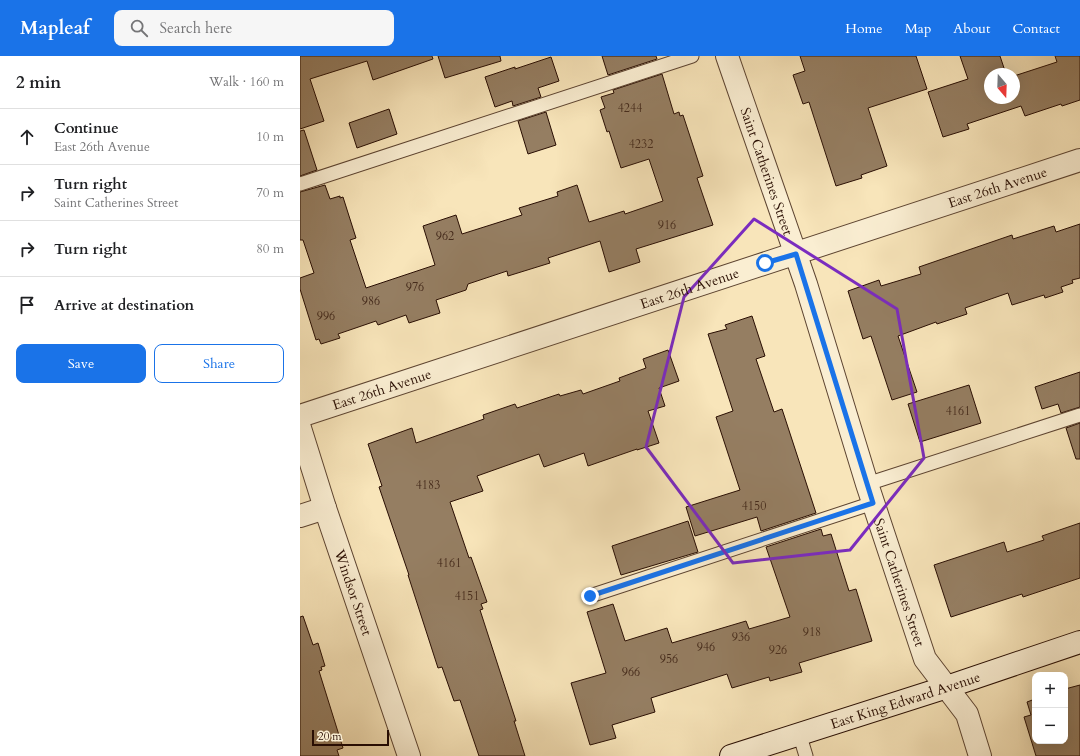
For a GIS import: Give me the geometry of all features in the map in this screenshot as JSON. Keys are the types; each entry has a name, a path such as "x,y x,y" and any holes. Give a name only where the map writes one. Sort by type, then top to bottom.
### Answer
{"street":[{"name":"Saint Catherines Street","path":"727,56 806,284 870,494 925,659 967,714 980,756"},
{"name":"East 26th Avenue","path":"300,416 1080,160"},
{"name":"Windsor Street","path":"300,428 325,508 409,756"},
{"path":"300,516 325,508"},
{"name":"East King Edward Avenue","path":"731,756 1080,642"}],"lane":[{"path":"300,184 692,56"},
{"path":"590,596 870,494 1080,415"},
{"path":"799,734 806,756"}],"highlighted area":[{"path":"754,219 897,309 924,458 850,550 733,563 646,447 684,297"}],"building":[{"path":"300,56 432,56 433,59 373,80 367,61 310,79 324,121 300,129"},
{"path":"438,56 500,56 501,61 445,78"},
{"path":"602,56 656,56 657,59 608,75"},
{"path":"800,56 916,56 927,89 868,108 887,166 861,175 862,178 836,186 809,102 803,104 793,75 805,71"},
{"path":"960,56 1000,56 1004,68 984,68 984,104 1020,104 1020,74 1057,62 1055,56 1080,56 1080,100 1062,106 1061,104 1025,116 1021,106 967,124 969,129 943,137 928,92 968,79"},
{"path":"551,57 559,81 538,88 541,97 513,106 512,101 495,107 485,77"},
{"path":"662,74 674,114 679,112 680,116 683,115 703,176 697,178 713,225 636,249 640,262 609,272 600,241 548,258 550,263 508,276 507,271 468,284 466,290 436,300 440,313 409,323 406,315 378,325 376,321 338,334 340,338 321,344 319,339 316,340 300,289 300,278 314,273 303,240 300,240 300,192 325,185 330,199 340,196 340,198 343,197 356,238 350,240 366,288 435,265 423,226 456,215 462,234 522,215 519,208 558,196 557,192 577,185 589,222 624,211 625,214 663,201 649,159 621,168 609,131 607,132 600,110 605,108 601,97 614,93 613,90"},
{"path":"389,109 397,134 357,148 349,123"},
{"path":"546,112 556,145 528,154 518,121"},
{"path":"304,130 317,170 300,176 300,131"},
{"path":"1080,224 1080,278 1072,280 1073,283 1061,287 1063,292 1045,298 1044,295 1012,305 1008,293 965,308 967,314 937,324 936,322 898,336 917,392 892,400 871,336 863,339 848,291 879,280 881,286 921,274 919,267 1012,235 1013,239 1054,226 1056,232"},
{"path":"752,316 765,356 756,359 774,412 782,409 816,513 761,531 757,517 695,536 686,507 740,490 716,417 733,411 708,334 727,329 725,325"},
{"path":"668,350 679,381 659,388 665,406 648,411 659,443 588,466 584,453 544,467 539,454 477,476 483,491 450,502 469,558 471,557 487,602 481,604 483,609 480,610 516,721 514,721 525,756 479,756 460,700 454,701 442,667 438,668 409,575 379,487 382,486 368,444 412,428 416,443 484,419 483,415 515,404 517,408 559,394 560,396 581,390 583,394 620,381 619,378 646,368 643,359"},
{"path":"1080,372 1080,407 1061,413 1058,404 1042,409 1035,387"},
{"path":"969,385 981,423 920,442 908,404"},
{"path":"1080,423 1080,459 1076,459 1066,428"},
{"path":"688,521 698,552 621,575 612,546"},
{"path":"1080,523 1080,578 1023,597 1022,594 951,617 934,565 1004,542 1007,552 1044,540 1042,536"},
{"path":"821,529 823,536 831,534 849,591 856,589 872,641 799,663 802,672 770,681 769,677 732,688 727,674 651,698 655,712 612,725 616,738 590,745 571,683 606,673 587,612 613,604 625,641 667,628 672,643 746,621 749,629 790,617 766,547"},
{"path":"303,616 313,645 318,643 325,666 321,667 322,670 319,671 343,748 337,750 339,756 300,756 300,617"},
{"path":"1080,685 1080,756 1036,756 1032,744 1068,744 1068,688"},
{"path":"1032,700 1032,743 1024,717 1031,715 1027,702"}],"route":[{"path":"590,596 873,503 796,254 765,263"}]}
